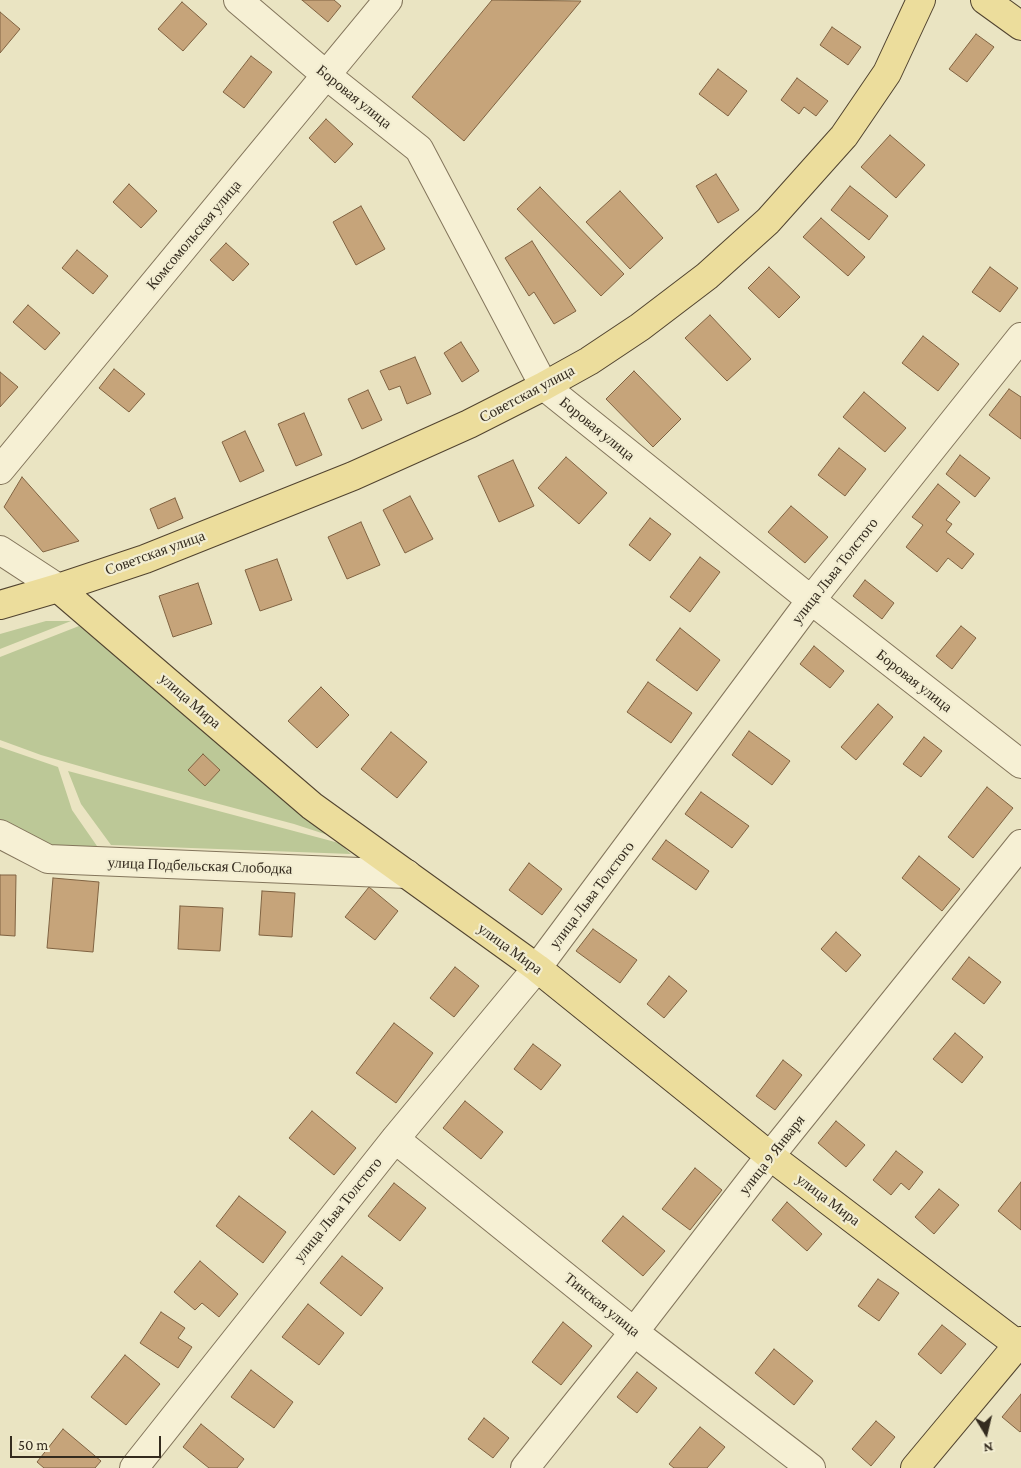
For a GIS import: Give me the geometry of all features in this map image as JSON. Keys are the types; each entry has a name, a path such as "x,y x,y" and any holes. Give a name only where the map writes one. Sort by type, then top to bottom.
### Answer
{"main road":[{"name":"Советская улица","path":"0,605 145,559 353,476 469,424 544,386 588,361 640,327 707,276 768,221 844,136 887,73 921,0"},
{"path":"986,0 1021,26"},
{"name":"улица Мира","path":"58,588 312,806 537,968 770,1156 1020,1344"},
{"path":"915,1468 1020,1344"}],"street":[{"name":"Боровая улица","path":"238,0 326,75 419,149 544,386 811,600 1021,764"},
{"name":"Комсомольская улица","path":"0,470 388,0"},
{"name":"улица Льва Толстого","path":"134,1468 395,1139 537,968 811,600 1021,337"},
{"name":"улица Мира","path":"0,550 58,588"},
{"name":"улица Подбельская Слободка","path":"0,834 48,859 407,874"},
{"name":"улица 9 Января","path":"525,1468 634,1332 770,1156 1021,844"},
{"name":"Тинская улица","path":"395,1139 634,1332 811,1468"}],"green space":[{"path":"46,621 71,621 0,649 0,634"},
{"path":"79,626 340,839 294,824 41,755 0,740 0,657"},
{"path":"0,747 58,767 72,810 97,846 46,847 0,823"},
{"path":"68,771 339,843 351,854 111,845 81,804"}],"building":[{"path":"302,0 334,0 341,6 328,22"},
{"path":"492,0 581,1 464,141 412,97"},
{"path":"182,2 207,24 183,51 158,29"},
{"path":"0,12 20,29 0,53"},
{"path":"832,27 861,47 848,65 820,45"},
{"path":"976,34 994,47 967,82 949,69"},
{"path":"251,56 272,72 244,108 223,92"},
{"path":"718,69 747,91 728,116 699,94"},
{"path":"797,78 828,101 816,116 804,107 799,114 781,100"},
{"path":"326,119 353,144 335,163 309,138"},
{"path":"890,135 925,165 896,198 861,167"},
{"path":"716,174 739,210 718,223 696,186"},
{"path":"129,184 157,211 141,228 113,202"},
{"path":"850,186 888,216 869,240 831,210"},
{"path":"540,187 624,274 601,296 517,209"},
{"path":"620,191 663,238 630,269 586,222"},
{"path":"361,206 385,249 356,265 333,222"},
{"path":"821,218 865,257 848,276 803,237"},
{"path":"532,241 576,311 554,324 534,292 529,296 505,258"},
{"path":"226,243 249,264 233,281 210,260"},
{"path":"77,250 108,276 93,294 62,268"},
{"path":"769,267 800,297 779,318 748,288"},
{"path":"990,267 1018,288 1000,312 972,292"},
{"path":"28,305 60,333 45,350 13,322"},
{"path":"710,315 751,359 727,381 685,338"},
{"path":"923,336 959,364 938,391 902,363"},
{"path":"461,342 479,371 462,382 444,353"},
{"path":"415,357 431,394 407,404 400,386 389,390 380,371"},
{"path":"114,369 145,394 129,412 99,388"},
{"path":"634,371 681,419 653,447 606,399"},
{"path":"0,372 18,387 0,407"},
{"path":"1009,389 1021,397 1021,439 989,415"},
{"path":"368,390 382,420 362,429 348,399"},
{"path":"864,392 906,428 885,452 843,417"},
{"path":"304,413 322,455 296,466 278,424"},
{"path":"245,431 264,471 240,482 222,442"},
{"path":"839,448 866,469 845,496 818,475"},
{"path":"960,455 990,478 975,497 946,474"},
{"path":"566,457 607,493 579,524 538,488"},
{"path":"513,460 534,506 499,522 478,476"},
{"path":"22,477 79,541 43,552 4,507"},
{"path":"938,484 960,502 946,520 952,524 946,532 974,554 962,569 948,558 937,572 906,547 923,525 912,517"},
{"path":"410,496 433,539 405,553 383,510"},
{"path":"175,498 183,518 158,529 150,509"},
{"path":"791,506 828,537 805,563 768,532"},
{"path":"650,518 671,534 650,561 629,545"},
{"path":"361,522 380,565 347,579 328,537"},
{"path":"700,557 720,572 690,612 670,597"},
{"path":"277,559 292,600 260,611 245,570"},
{"path":"865,580 894,603 882,619 853,596"},
{"path":"198,583 212,624 173,637 159,596"},
{"path":"961,626 976,638 952,669 936,656"},
{"path":"680,628 720,660 697,691 656,660"},
{"path":"814,646 844,671 830,688 800,664"},
{"path":"648,682 692,713 671,743 627,712"},
{"path":"321,687 349,715 317,748 288,721"},
{"path":"878,704 893,717 856,760 841,747"},
{"path":"749,731 790,761 772,785 732,755"},
{"path":"391,732 427,762 397,798 361,769"},
{"path":"924,737 942,751 921,777 903,764"},
{"path":"203,754 220,770 205,786 188,770"},
{"path":"987,787 1013,808 973,858 948,837"},
{"path":"701,792 749,826 732,848 685,814"},
{"path":"666,840 709,871 696,890 652,859"},
{"path":"919,856 960,889 942,911 902,878"},
{"path":"529,863 562,889 542,915 509,890"},
{"path":"0,875 16,875 15,936 0,935"},
{"path":"53,878 99,882 93,952 47,948"},
{"path":"369,887 398,911 375,940 345,917"},
{"path":"262,891 295,893 292,937 259,935"},
{"path":"180,906 223,908 220,951 178,949"},
{"path":"593,929 637,960 620,983 576,951"},
{"path":"836,932 861,955 846,972 821,949"},
{"path":"969,957 1001,982 984,1004 952,979"},
{"path":"455,967 479,986 454,1017 430,998"},
{"path":"669,976 687,991 664,1018 647,1004"},
{"path":"394,1023 433,1053 396,1103 356,1073"},
{"path":"955,1033 983,1057 962,1083 933,1059"},
{"path":"533,1044 561,1065 541,1090 514,1069"},
{"path":"783,1060 802,1075 775,1110 756,1096"},
{"path":"465,1101 503,1132 481,1159 443,1128"},
{"path":"312,1111 356,1148 334,1175 289,1138"},
{"path":"836,1121 865,1145 846,1167 818,1143"},
{"path":"896,1151 923,1172 909,1190 901,1183 891,1195 873,1180"},
{"path":"695,1168 722,1190 690,1230 662,1209"},
{"path":"1021,1182 1021,1230 998,1211"},
{"path":"394,1183 426,1208 400,1241 368,1216"},
{"path":"939,1189 959,1205 934,1234 915,1217"},
{"path":"239,1196 286,1232 263,1263 216,1226"},
{"path":"787,1202 822,1234 807,1251 772,1220"},
{"path":"623,1216 665,1251 643,1276 602,1241"},
{"path":"342,1256 383,1288 361,1316 320,1283"},
{"path":"200,1261 238,1294 219,1317 202,1303 195,1310 174,1292"},
{"path":"878,1279 899,1293 879,1321 858,1306"},
{"path":"308,1304 344,1333 319,1365 282,1337"},
{"path":"161,1312 185,1328 178,1338 192,1347 178,1368 140,1343"},
{"path":"563,1322 592,1346 561,1385 532,1362"},
{"path":"942,1325 966,1344 941,1374 918,1354"},
{"path":"774,1349 813,1381 794,1405 755,1373"},
{"path":"125,1355 160,1384 126,1425 91,1397"},
{"path":"251,1370 293,1402 274,1428 231,1397"},
{"path":"637,1372 657,1388 637,1413 617,1397"},
{"path":"1021,1394 1021,1431 1020,1432 1002,1417"},
{"path":"484,1418 509,1438 493,1458 468,1439"},
{"path":"876,1421 895,1437 871,1466 852,1449"},
{"path":"201,1424 244,1459 237,1468 209,1468 183,1447"},
{"path":"700,1427 725,1447 707,1468 674,1468 669,1464"},
{"path":"63,1429 101,1461 95,1468 44,1468 37,1462"}]}
